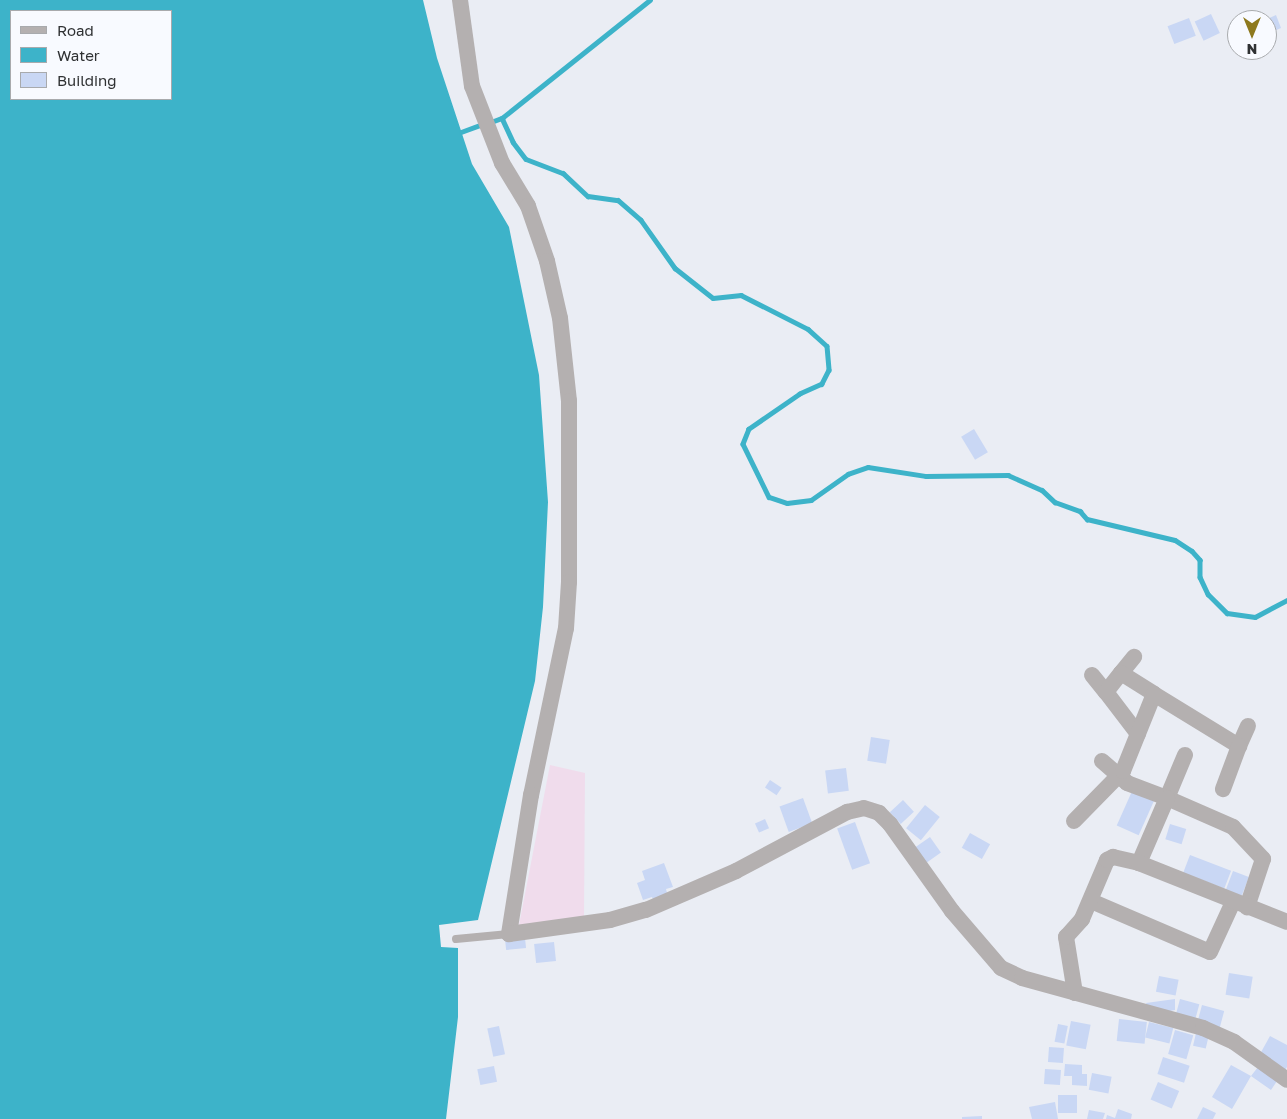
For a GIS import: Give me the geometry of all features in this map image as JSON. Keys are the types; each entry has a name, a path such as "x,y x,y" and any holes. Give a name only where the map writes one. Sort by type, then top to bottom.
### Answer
{"street":[{"path":"460,0 472,86 502,163 528,206 547,261 561,327 569,401 569,582 566,628 531,795 509,934 610,920 646,910 736,871 847,812 864,808 879,812 890,824 952,911 1001,968 1022,978 1203,1028 1234,1042 1287,1080"},
{"path":"1106,692 1134,657"},
{"path":"1122,673 1240,746"},
{"path":"1092,675 1138,734"},
{"path":"1074,821 1123,771 1154,694"},
{"path":"1222,790 1248,726"},
{"path":"1139,863 1185,755"},
{"path":"1091,902 1210,952 1240,904 1264,859 1234,827 1127,783 1102,761"},
{"path":"1075,993 1066,937 1082,919 1091,902 1106,860 1118,856 1139,863 1287,922"}],"lane":[{"path":"456,939 509,934"}],"shaded area":[{"path":"550,765 585,773 584,917 519,925"}],"water":[{"path":"0,0 423,0 437,58 472,164 509,227 539,375 548,502 543,607 535,681 478,920 439,925 441,947 458,948 458,1017 446,1119 0,1119"}],"building":[{"path":"1211,14 1220,33 1204,41 1195,22"},
{"path":"1189,18 1196,36 1174,44 1168,26"},
{"path":"1277,18 1281,28 1277,30"},
{"path":"974,429 988,452 975,460 961,437"},
{"path":"871,737 890,740 886,764 867,761"},
{"path":"846,768 849,791 828,793 825,771"},
{"path":"770,780 782,788 777,795 765,787"},
{"path":"1133,789 1155,799 1139,835 1117,826"},
{"path":"803,798 812,823 789,832 780,807"},
{"path":"903,800 914,812 901,824 890,812"},
{"path":"925,805 940,817 921,840 906,828"},
{"path":"765,819 769,828 759,833 755,823"},
{"path":"855,822 870,863 852,870 837,828"},
{"path":"1170,824 1186,829 1182,844 1165,839"},
{"path":"970,833 990,844 982,859 962,848"},
{"path":"930,837 941,853 926,863 915,847"},
{"path":"1190,855 1231,871 1224,889 1183,873"},
{"path":"664,863 673,887 666,889 668,897 654,902 652,897 643,900 637,883 645,880 642,871"},
{"path":"1233,871 1249,877 1242,896 1226,890"},
{"path":"525,938 526,948 506,950 505,940"},
{"path":"554,942 556,961 536,963 534,944"},
{"path":"1229,973 1253,977 1249,998 1226,995"},
{"path":"1159,976 1179,980 1176,996 1156,992"},
{"path":"1175,999 1175,1010 1159,1013 1148,1010 1146,1003"},
{"path":"1180,999 1199,1004 1195,1022 1175,1016"},
{"path":"1202,1005 1224,1011 1219,1029 1197,1023"},
{"path":"1119,1019 1147,1022 1145,1044 1117,1041"},
{"path":"1071,1021 1091,1025 1086,1049 1066,1046"},
{"path":"1149,1022 1173,1028 1169,1044 1145,1038"},
{"path":"1058,1024 1068,1026 1064,1044 1055,1042"},
{"path":"499,1026 505,1054 493,1057 487,1028"},
{"path":"1175,1030 1193,1035 1186,1059 1168,1054"},
{"path":"1196,1033 1209,1036 1206,1049 1193,1046"},
{"path":"1270,1036 1287,1045 1287,1067 1284,1072 1260,1054"},
{"path":"1049,1047 1064,1048 1063,1063 1048,1062"},
{"path":"1163,1057 1190,1066 1184,1083 1157,1074"},
{"path":"1065,1064 1082,1065 1082,1074 1087,1074 1087,1086 1072,1085 1072,1076 1064,1076"},
{"path":"1231,1065 1251,1076 1232,1109 1212,1097"},
{"path":"494,1066 497,1082 480,1085 477,1069"},
{"path":"1258,1067 1277,1081 1271,1090 1251,1076"},
{"path":"1045,1069 1061,1070 1060,1085 1044,1084"},
{"path":"1092,1073 1112,1077 1108,1094 1089,1090"},
{"path":"1158,1082 1179,1091 1172,1108 1151,1099"},
{"path":"1058,1095 1077,1095 1077,1113 1058,1113"},
{"path":"1055,1102 1058,1119 1032,1119 1029,1107"},
{"path":"1203,1107 1216,1113 1213,1119 1197,1119"},
{"path":"1118,1109 1132,1114 1131,1119 1106,1119 1107,1115 1115,1118"},
{"path":"1089,1110 1105,1113 1103,1119 1087,1119"},
{"path":"982,1116 982,1119 962,1119 962,1117"}],"waterway":[{"path":"491,122 502,118 650,0"},
{"path":"502,118 513,142 526,159 563,173 588,196 618,200 641,220 675,268 713,298 741,295 808,329 827,346 829,370 822,384 800,394 749,429 743,444 769,497 787,503 811,500 848,474 868,467 926,476 1008,475 1042,490 1055,502 1080,511 1087,519 1175,540 1192,551 1200,560 1200,577 1208,594 1227,613 1255,617 1287,600"},
{"path":"461,132 483,124"}]}
